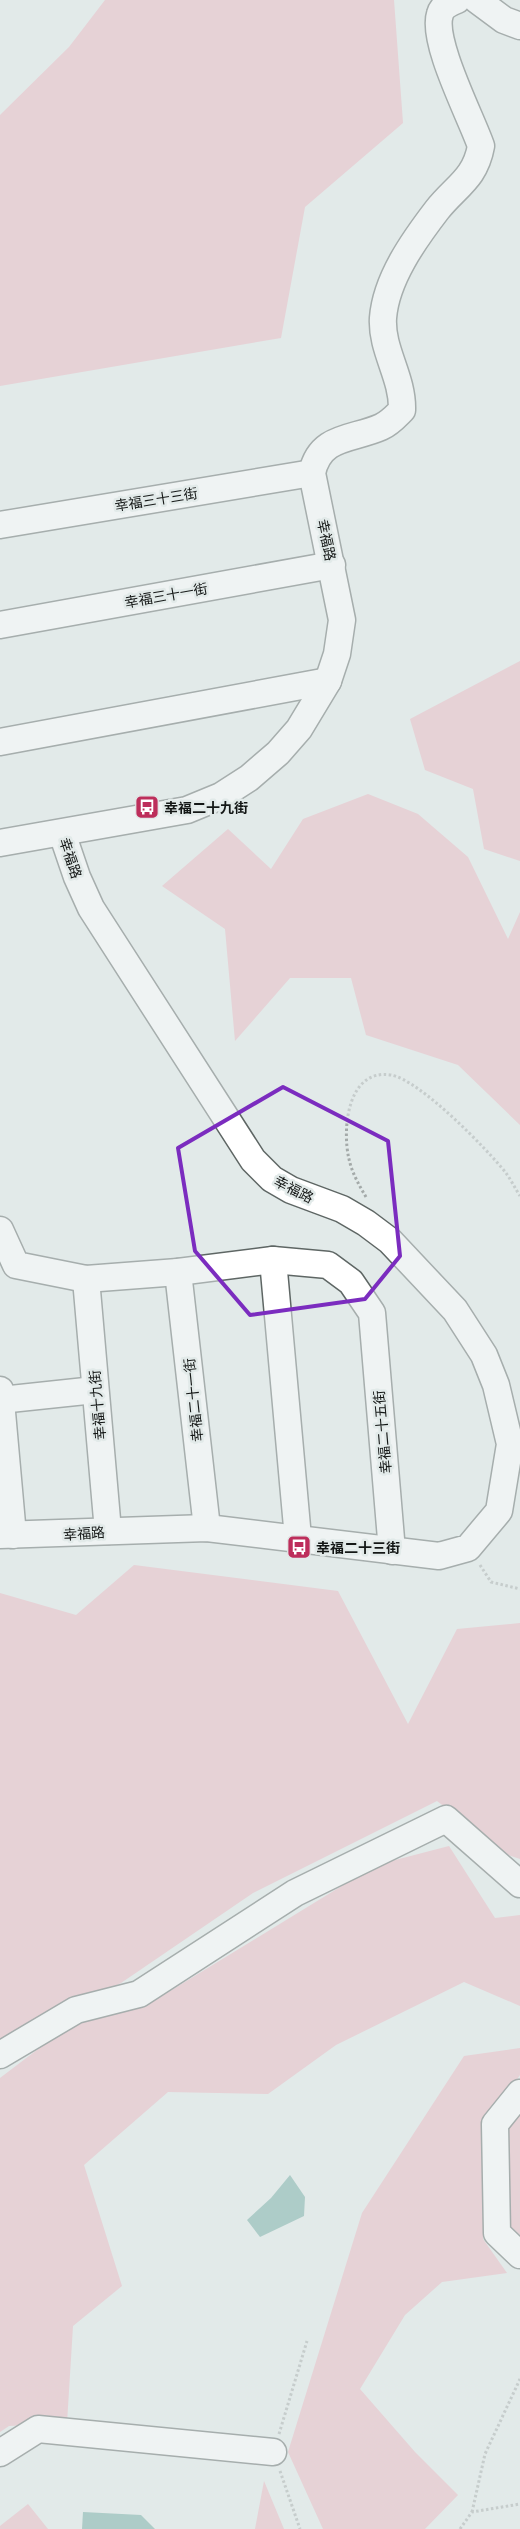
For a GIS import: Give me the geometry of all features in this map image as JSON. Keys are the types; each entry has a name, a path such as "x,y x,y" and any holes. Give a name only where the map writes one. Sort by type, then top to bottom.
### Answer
{"street":[{"path":"312,473 315,459 322,450 336,442 381,427 402,410 403,396 400,381 387,347 384,331 383,318 388,297 397,271 438,209 467,180 478,163 481,146 439,37 440,12 447,4 457,0"},
{"path":"477,0 504,20 520,26"},
{"name":"幸福三十三街","path":"0,525 312,473"},
{"name":"幸福路","path":"6,1535 206,1528 439,1556 468,1548 498,1511 510,1444 496,1385 484,1355 455,1310 390,1241 366,1223 342,1209 291,1190 272,1179 253,1160 91,908 77,877 62,832 187,810 221,796 249,778 278,753 299,729 328,681 337,654 342,620 312,473"},
{"name":"幸福三十一街","path":"0,625 332,565"},
{"path":"0,742 328,681"},
{"path":"0,843 62,832"},
{"path":"0,1230 16,1265 86,1280 178,1272 274,1260 298,1538"},
{"name":"幸福二十五街","path":"274,1260 328,1265 351,1282 372,1312 392,1551"},
{"name":"幸福二十一街","path":"178,1272 206,1528"},
{"name":"幸福十九街","path":"86,1280 108,1531"},
{"path":"6,1535 0,1396 95,1390"},
{"path":"0,2055 76,2010 139,1994 295,1892 446,1819 520,1884"},
{"path":"520,2094 495,2124 496,2233 520,2255"},
{"path":"0,2453 38,2429 273,2452"}],"path":[{"path":"368,1201 356,1181 348,1159 346,1134 348,1114 352,1097 363,1081 377,1076 391,1075 411,1085 439,1106 500,1166 520,1196"},
{"path":"468,1548 492,1582 520,1589"},
{"path":"460,2529 472,2512 485,2454 520,2379"},
{"path":"472,2512 520,2504"}],"highlighted area":[{"path":"283,1087 388,1141 400,1256 365,1299 250,1315 195,1251 178,1148"}],"shaded area":[{"path":"105,0 394,0 403,123 305,207 281,338 0,386 0,115 69,47"},
{"path":"520,661 520,861 484,849 473,789 425,770 410,719"},
{"path":"368,794 418,814 468,857 508,939 520,912 520,1125 458,1065 366,1035 351,978 290,978 235,1041 225,929 162,886 228,829 271,869 303,819"},
{"path":"134,1565 338,1591 408,1724 457,1629 520,1623 520,1859 505,1854 437,1801 253,1893 121,1983 0,2040 0,1593 76,1615"},
{"path":"449,1846 495,1918 520,1915 520,2006 464,1982 336,2045 268,2094 168,2092 84,2165 122,2286 73,2326 67,2423 9,2426 0,2432 0,2078 75,2021 157,1999 376,1865"},
{"path":"520,2048 520,2075 486,2124 483,2239 507,2273 442,2282 405,2315 360,2389 415,2452 458,2495 425,2529 323,2529 288,2452 362,2213 464,2056"},
{"path":"520,2109 520,2235 511,2227 508,2125"},
{"path":"290,2175 305,2197 304,2216 260,2237 247,2220 271,2198"},
{"path":"264,2481 284,2529 255,2529"},
{"path":"28,2504 48,2529 0,2529 0,2526"},
{"path":"83,2512 141,2515 155,2529 82,2529"}],"place":[{"name":"幸福二十九街","path":"147,807"},
{"name":"幸福二十三街","path":"299,1547"}]}
